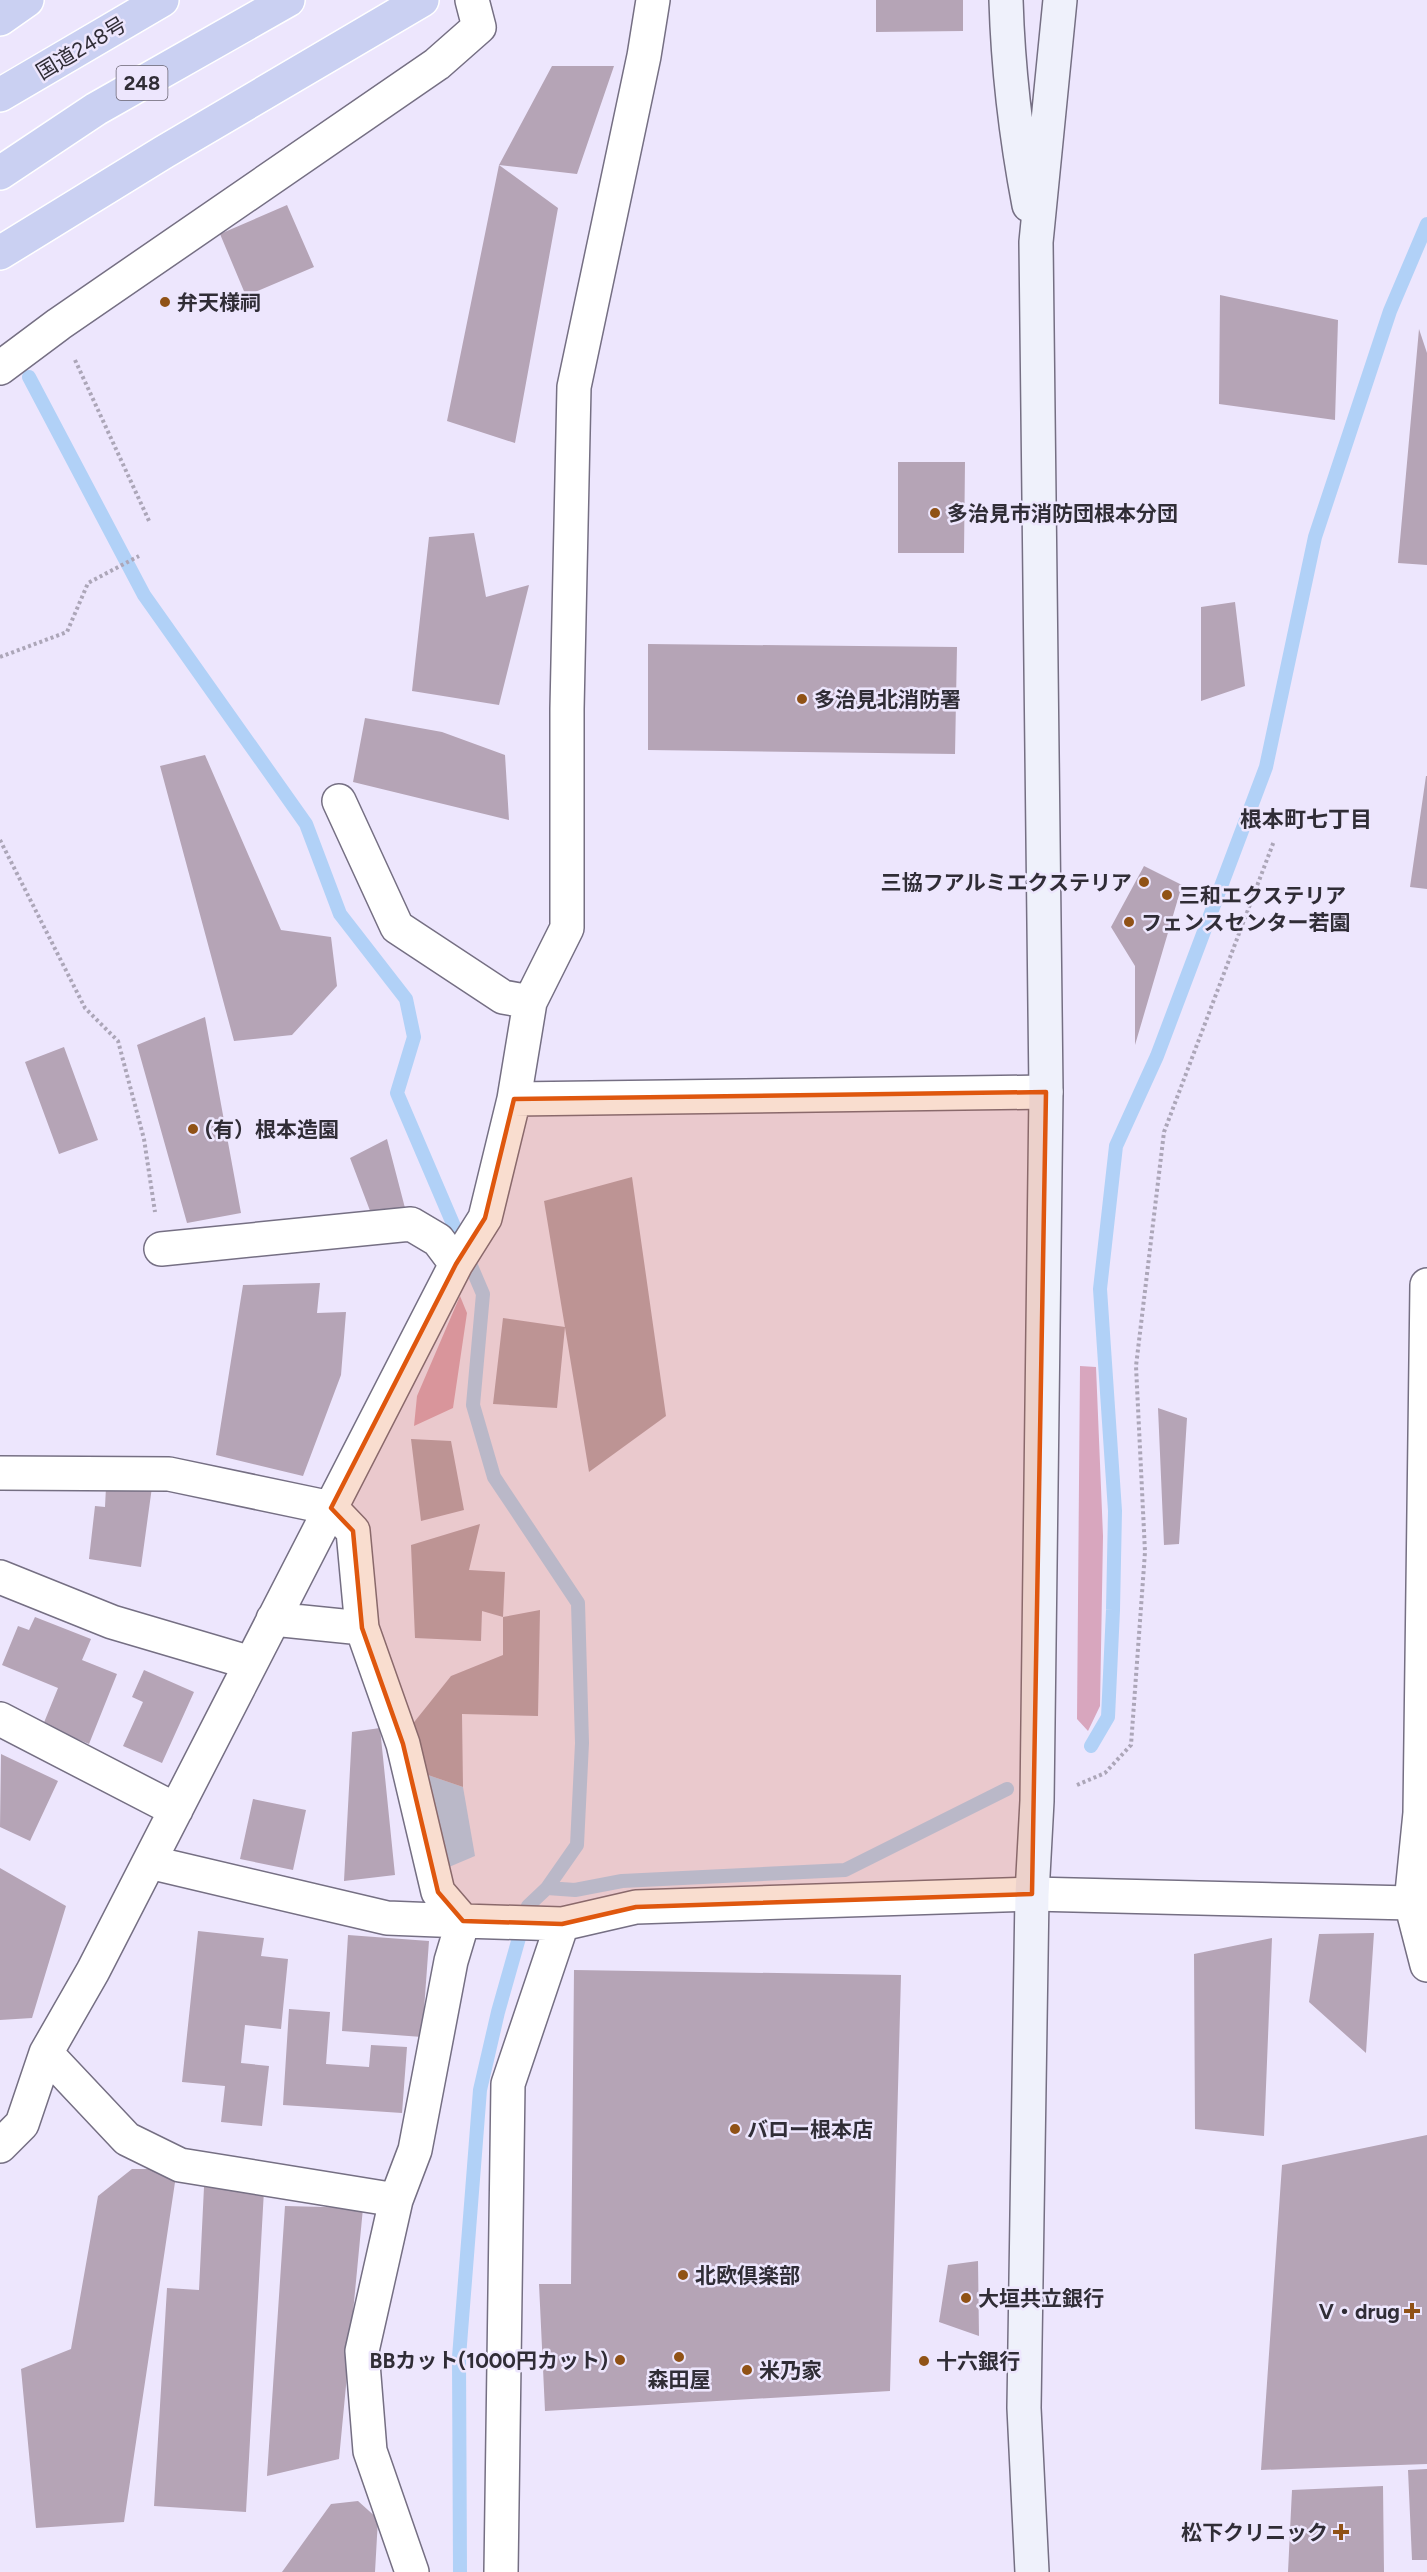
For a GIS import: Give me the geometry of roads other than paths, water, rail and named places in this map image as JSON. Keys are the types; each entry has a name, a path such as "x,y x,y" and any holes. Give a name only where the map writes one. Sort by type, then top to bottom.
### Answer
{"highway":[{"path":"0,19 27,0"},
{"name":"国道248号","path":"0,95 162,0"},
{"name":"248","path":"0,173 96,109 288,0"},
{"path":"0,253 164,152 422,0"}],"street":[{"path":"0,369 59,324 437,64 479,27 472,0"},
{"path":"0,2146 22,2124 46,2053 93,1971 458,1261 481,1226 514,1099 530,1002 567,928 567,709 574,387 644,56 652,0"},
{"path":"1006,0 1007,42 1019,150 1036,242"},
{"path":"1032,2572 1024,2408 1032,1894 1037,1801 1046,1092 1036,242 1060,0"},
{"path":"339,801 397,927 503,997 530,1002"},
{"path":"514,1099 1046,1092"},
{"path":"161,1249 411,1224 438,1240 458,1261"},
{"path":"1427,1285 1424,1812 1411,1903 1427,1965"},
{"path":"0,1473 170,1474 331,1508 352,1531 362,1628 403,1744 438,1892 463,1921"},
{"path":"0,1577 112,1622 251,1663"},
{"path":"273,1619 362,1628"},
{"path":"0,1719 176,1810"},
{"path":"149,1862 387,1918 463,1921 562,1924 636,1907 1032,1894 1411,1903"},
{"path":"412,2572 370,2451 362,2352 396,2200 415,2150 451,1961 463,1921"},
{"path":"501,2572 508,2084 562,1924"},
{"path":"46,2053 127,2139 180,2164 396,2200"}],"water":[{"path":"425,1774 463,1787 475,1856 449,1867"}],"waterway":[{"path":"1091,1746 1108,1717 1113,1610 1115,1511 1100,1289 1116,1146 1157,1056 1266,767 1315,537 1390,311 1427,224"},
{"path":"29,377 144,595 306,824 340,914 406,999 414,1037 397,1093 483,1294 473,1405 494,1477 578,1603 582,1743 577,1845 547,1888"},
{"path":"460,2572 459,2357 480,2090 498,2012 528,1906 547,1888 575,1890 622,1881 845,1870 1007,1789"}],"place":[{"name":"弁天様祠","path":"165,302"},
{"name":"多治見市消防団根本分団","path":"935,513"},
{"name":"多治見北消防署","path":"802,699"},
{"name":"三協フアルミエクステリア","path":"1144,882"},
{"name":"三和エクステリア","path":"1167,895"},
{"name":"フェンスセンター若園","path":"1129,922"},
{"name":"(有）根本造園","path":"193,1129"},
{"name":"バロー根本店","path":"735,2129"},
{"name":"北欧倶楽部","path":"683,2275"},
{"name":"大垣共立銀行","path":"966,2298"},
{"name":"V・drug","path":"1412,2311"},
{"name":"森田屋","path":"679,2357"},
{"name":"BBカット(1000円カット)","path":"620,2360"},
{"name":"十六銀行","path":"924,2361"},
{"name":"米乃家","path":"747,2370"},
{"name":"松下クリニック","path":"1341,2532"}],"district":[{"name":"根本町七丁目","path":"1306,819"}]}
